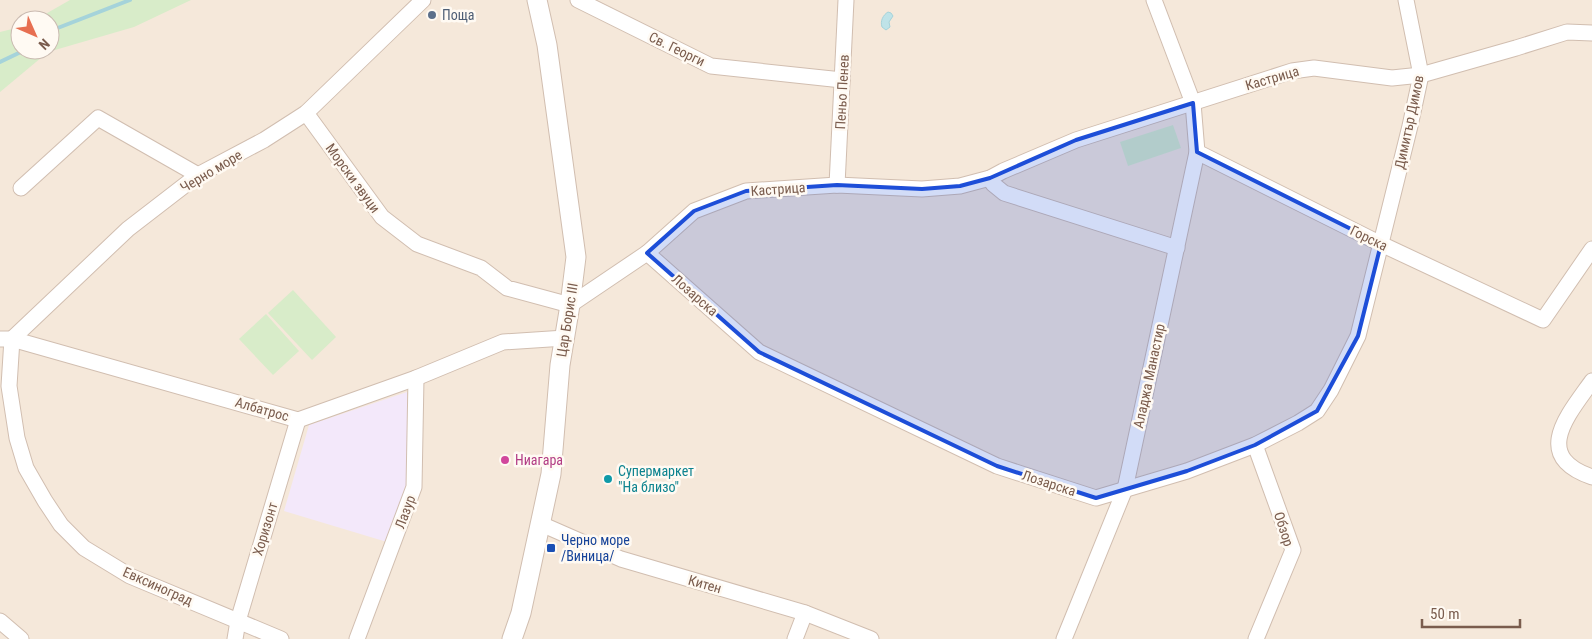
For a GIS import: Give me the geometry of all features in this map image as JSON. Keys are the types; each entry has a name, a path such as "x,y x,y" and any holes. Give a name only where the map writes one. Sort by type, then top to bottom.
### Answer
{"street":[{"name":"Черно море","path":"6,339 128,229 198,175 264,140 306,113 422,0"},
{"name":"Цар Борис III","path":"512,639 521,613 551,474 560,365 576,257 547,45 537,0"},
{"name":"Св. Георги","path":"578,0 711,66 842,80"},
{"name":"Пеньо Пенев","path":"837,185 846,0"},
{"name":"Аладжа Манастир","path":"1064,639 1125,489 1197,152 1193,103 1154,0"},
{"name":"Димитър Димов","path":"1381,244 1421,75 1406,0"},
{"name":"Кастрица","path":"570,305 648,253 694,211 746,191 837,185 922,189 960,186 990,178 1076,140 1292,70 1314,68 1392,78 1421,75 1567,32 1592,33"},
{"name":"Морски звуци","path":"306,113 382,217 416,244 481,268 506,288 570,305"},
{"path":"21,188 98,118 198,175"},
{"name":"Горска","path":"1197,152 1381,244 1543,320 1592,249"},
{"path":"990,178 993,184 1004,193 1177,248"},
{"name":"Лозарска","path":"648,253 760,352 997,466 1096,498 1187,471 1255,445 1317,411 1332,390 1358,336 1381,244"},
{"name":"Албатрос","path":"6,339 298,420 416,378 503,342 565,338"},
{"name":"Евксиноград","path":"6,339 9,386 17,438 26,468 44,502 61,525 84,548 130,576 281,639"},
{"name":"Лазур","path":"357,639 414,487 416,378"},
{"path":"1592,381 1564,421 1557,446 1560,454 1570,466 1580,473 1592,477"},
{"name":"Хоризонт","path":"235,639 238,620 298,420"},
{"name":"Обзор","path":"1255,445 1293,550 1256,639"},
{"name":"Китен","path":"541,524 621,560 805,613 871,639"},
{"path":"795,639 805,613"},
{"path":"0,621 21,639"}],"highlighted area":[{"path":"1193,103 1197,152 1381,244 1358,336 1317,411 1255,445 1187,471 1096,498 997,466 759,352 647,253 694,211 746,191 837,185 922,189 960,186 990,178 1076,140"}],"shaded area":[{"path":"0,0 1592,0 1592,639 0,639"},
{"path":"407,392 407,483 387,542 284,511 309,425"}],"green space":[{"path":"70,0 191,0 134,27 60,49 60,10 52,10"},
{"path":"10,30 10,60 38,60 0,92 0,32"},
{"path":"1173,125 1181,148 1128,166 1120,142"},
{"path":"293,290 336,337 312,360 268,313"},
{"path":"266,314 299,351 273,375 239,339"}],"water":[{"path":"888,12 893,16 889,22 890,27 886,30 882,27 881,23 883,16"}],"waterway":[{"path":"60,27 130,0"},
{"path":"0,62 10,57"}],"place":[{"name":"Поща","path":"432,15"},
{"name":"Ниагара","path":"505,460"},
{"name":"Супермаркет \"На близо\"","path":"608,479"},
{"name":"Черно море /Виница/","path":"551,548"}]}
